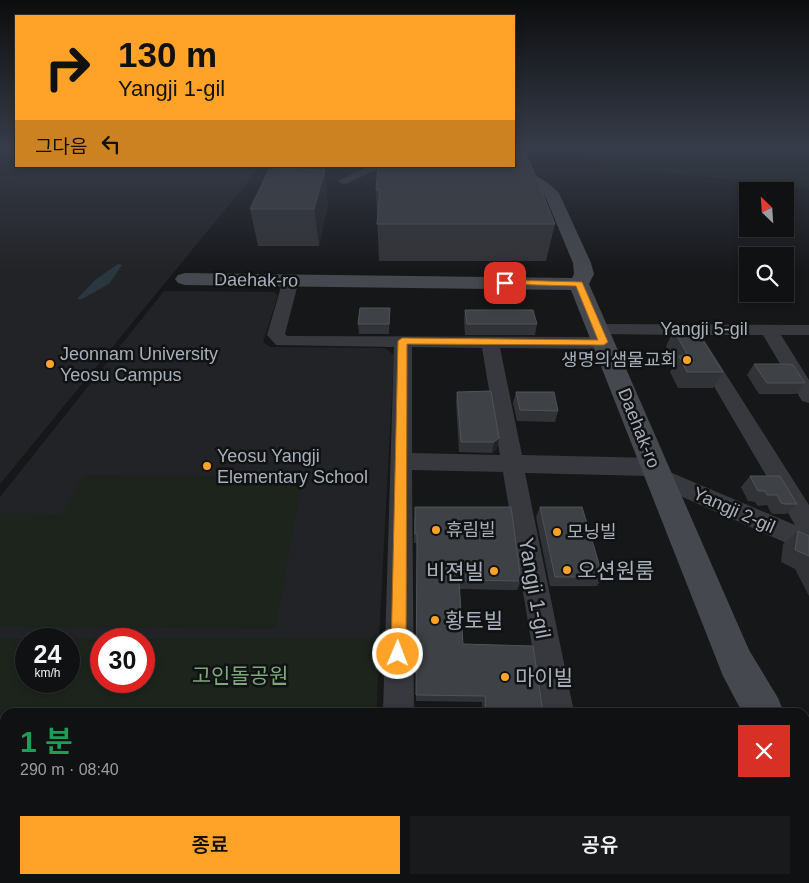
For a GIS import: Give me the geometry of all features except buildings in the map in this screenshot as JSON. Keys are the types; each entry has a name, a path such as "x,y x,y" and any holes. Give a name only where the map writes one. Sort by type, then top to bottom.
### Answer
{"street":[{"path":"547,189 553,196 582,263 583,277 579,284"},
{"name":"Daehak-ro","path":"184,279 579,284 736,662 762,708"},
{"path":"291,280 276,335 279,339 490,342 601,336"},
{"path":"689,329 809,526"},
{"name":"Yangji 5-gil","path":"601,336 689,329 809,330"},
{"path":"769,330 809,396"},
{"path":"398,708 402,341"},
{"name":"Yangji 1-gil","path":"490,342 557,708"},
{"path":"401,461 512,464 657,472"},
{"name":"Yangji 2-gil","path":"657,472 809,542"}],"shaded area":[{"name":"Jeonnam University Yeosu Campus","path":"0,189 242,189 0,484"},
{"path":"118,264 122,265 109,284 82,299 77,299 95,280"},
{"name":"Yeosu Yangji Elementary School","path":"164,291 274,292 278,295 263,342 270,347 385,348 394,355 379,638 155,638 155,628 90,628 90,638 80,638 80,628 15,628 15,638 0,638 0,497"}],"green space":[{"path":"84,475 303,477 275,629 0,626 0,513 62,514"},
{"name":"고인돌공원","path":"0,638 15,638 15,693 80,693 80,638 90,638 90,693 155,693 155,638 379,638 377,708 0,708"}],"place":[{"name":"생명의샘물교회","path":"687,360"},
{"name":"Jeonnam University Yeosu Campus","path":"50,364"},
{"name":"Yeosu Yangji Elementary School","path":"207,466"},
{"name":"휴림빌","path":"436,530"},
{"name":"모닝빌","path":"557,532"},
{"name":"오션원룸","path":"567,570"},
{"name":"비젼빌","path":"494,571"},
{"name":"황토빌","path":"435,620"},
{"name":"마이빌","path":"505,677"}],"route":[{"path":"398,654 402,341 604,342 579,284 505,283"}]}
